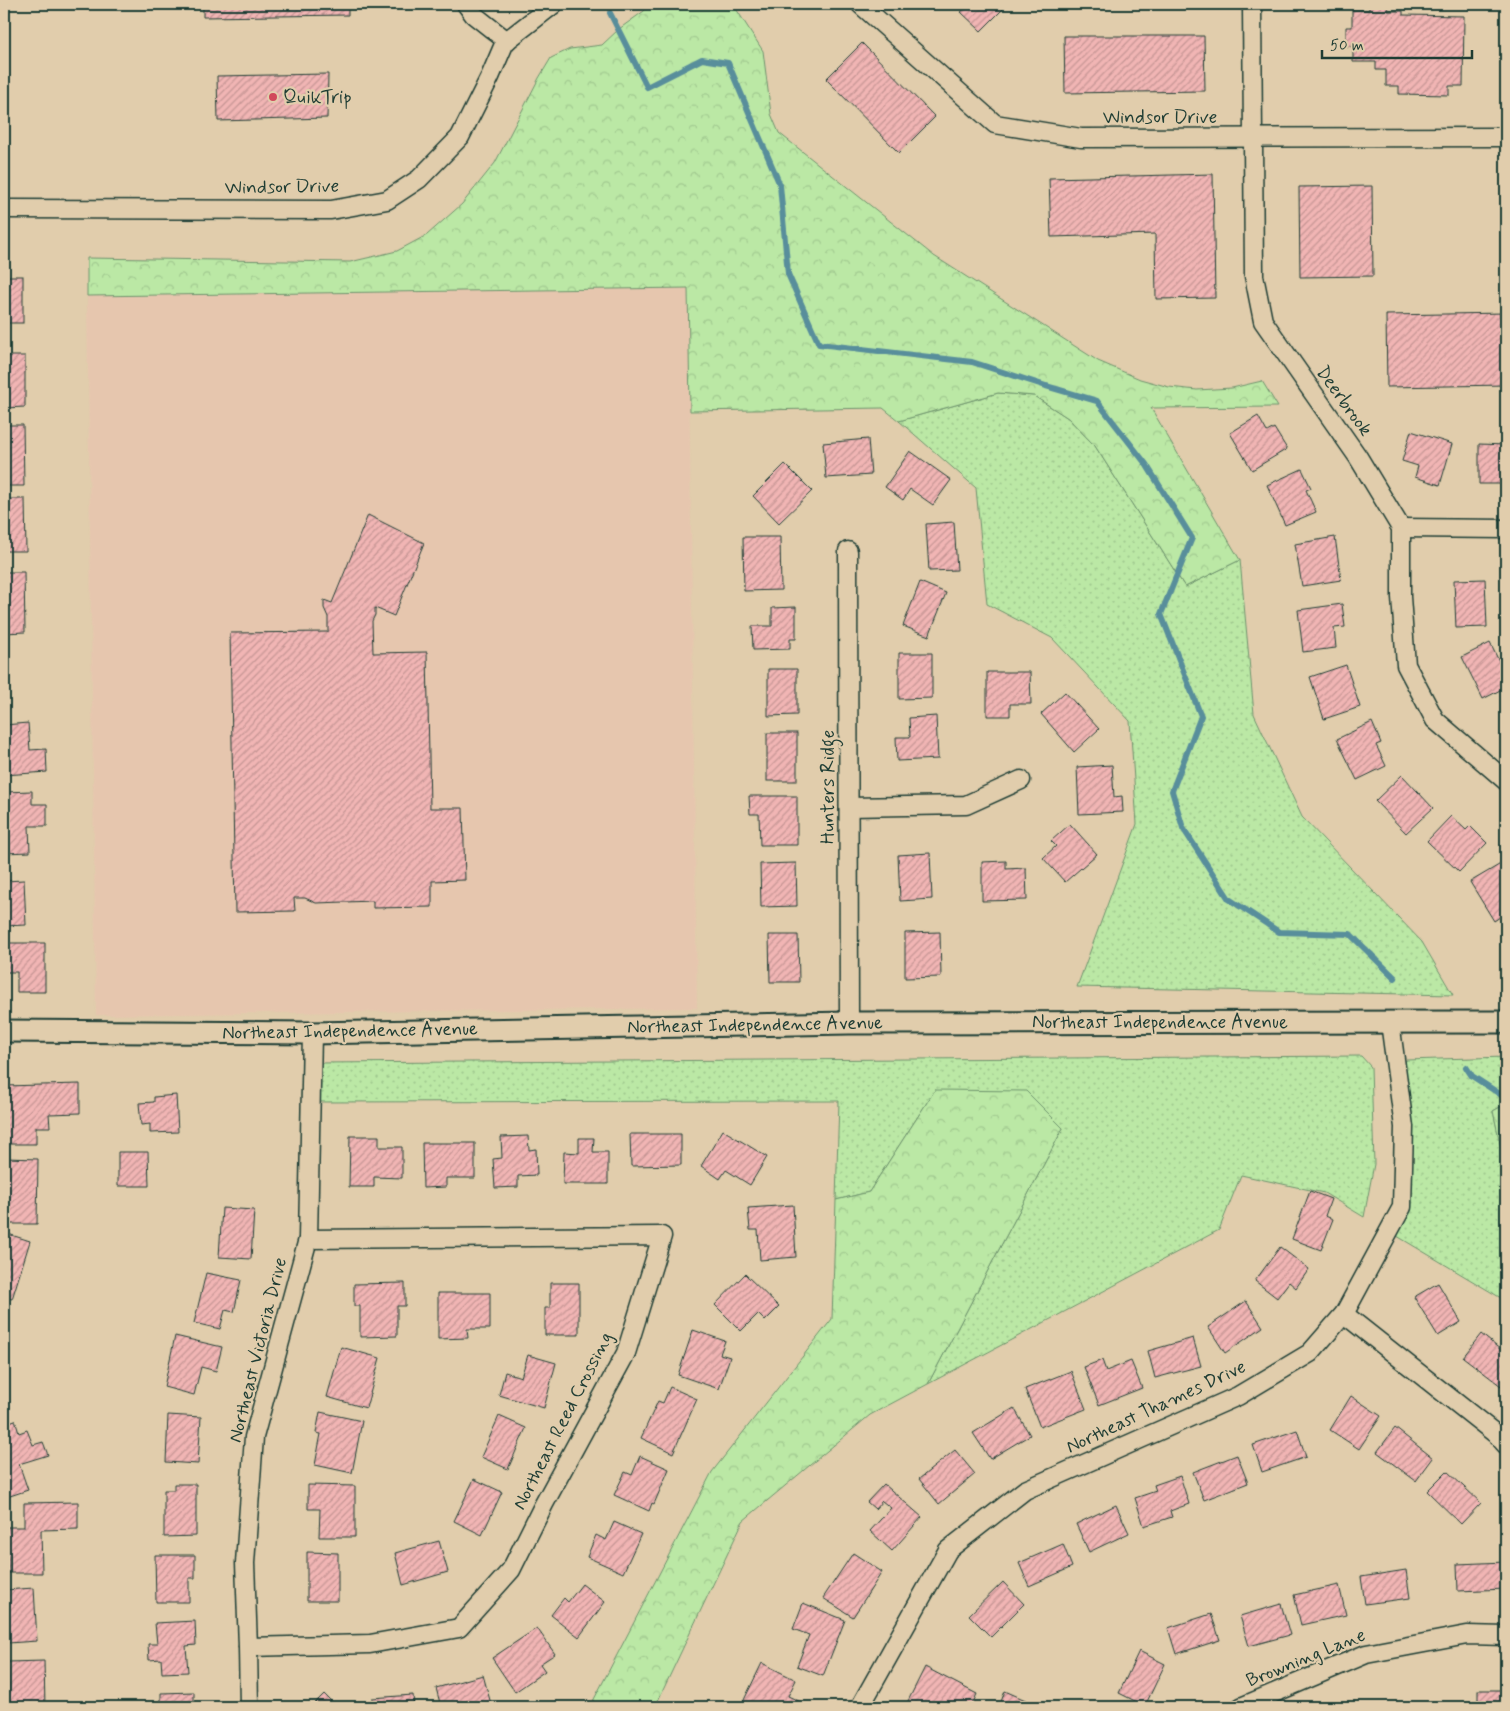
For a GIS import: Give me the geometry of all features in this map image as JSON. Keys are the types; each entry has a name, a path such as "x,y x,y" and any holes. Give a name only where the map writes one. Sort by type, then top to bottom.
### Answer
{"street":[{"path":"466,4 474,15 506,41"},
{"name":"Windsor Drive","path":"4,209 331,210 388,200 419,179 460,137 506,41 554,4"},
{"name":"Windsor Drive","path":"860,4 995,124 1081,138 1506,137"},
{"name":"Deerbrook","path":"1252,4 1254,276 1263,321 1358,457 1401,528"},
{"path":"1506,529 1401,528 1401,597 1406,665 1435,720 1506,781"},
{"name":"Hunters Ridge","path":"848,551 849,1023"},
{"path":"849,807 966,804 1020,780"},
{"name":"Northeast Thames Drive","path":"860,1707 948,1550 1025,1490 1238,1396 1310,1353 1344,1314 1402,1207 1404,1127 1390,1022"},
{"name":"Northeast Independence Avenue","path":"4,1031 312,1033 849,1023 1506,1022"},
{"name":"Northeast Victoria Drive","path":"248,1707 245,1563 254,1437 308,1239 312,1033"},
{"name":"Northeast Reed Crossing","path":"248,1647 370,1644 459,1628 511,1570 544,1504 626,1353 662,1236 308,1239"},
{"path":"1344,1314 1506,1445"},
{"name":"Browning Lane","path":"1241,1707 1366,1654 1467,1635 1506,1636"}],"shaded area":[{"path":"688,288 697,1008 96,1015 87,296"}],"green space":[{"path":"651,4 733,4 763,51 771,114 779,133 934,256 1098,361 1140,379 1169,387 1197,390 1232,388 1262,381 1278,407 1151,408 1240,560 1185,587 1095,446 1068,418 1034,396 998,393 899,421 883,408 690,411 688,288 87,296 87,258 350,262 397,251 427,235 462,204 495,163 551,58 570,49 602,45"},
{"path":"998,393 1034,396 1068,418 1095,446 1185,587 1240,560 1254,714 1302,817 1422,942 1453,995 1077,987 1137,824 1130,721 1052,638 987,604 976,488 899,421"},
{"path":"1361,1056 1371,1067 1374,1164 1364,1217 1324,1193 1241,1175 1219,1230 928,1384 1063,1128 935,1090 869,1192 836,1200 839,1101 310,1102 317,1063"},
{"path":"1506,1057 1506,1104 1493,1111 1506,1170 1506,1301 1392,1233 1399,1080 1406,1060"},
{"path":"935,1090 1026,1091 1063,1128 928,1384 870,1415 743,1521 655,1707 590,1707 712,1472 832,1319 836,1200 869,1192"},
{"path":"1506,1104 1506,1170 1493,1111"}],"building":[{"path":"203,4 348,4 348,15 203,17"},
{"path":"970,4 1008,4 981,31 961,12"},
{"path":"1369,4 1388,4 1388,11 1403,11 1403,15 1464,16 1463,86 1449,86 1449,95 1399,94 1399,86 1386,86 1386,70 1376,70 1376,62 1353,62 1353,47 1346,46 1346,27 1352,27 1352,10 1369,10"},
{"path":"1064,36 1204,36 1205,91 1065,93"},
{"path":"862,43 935,117 899,153 826,79"},
{"name":"QuikTrip","path":"328,74 327,118 218,121 217,76"},
{"path":"1213,174 1215,298 1156,299 1155,234 1051,237 1049,178"},
{"path":"1372,186 1373,276 1300,277 1299,187"},
{"path":"4,276 23,276 23,323 4,323"},
{"path":"1506,313 1506,385 1387,387 1386,315"},
{"path":"4,356 25,356 25,407 4,408"},
{"path":"1258,416 1267,432 1274,428 1287,449 1252,470 1230,433"},
{"path":"4,425 23,425 24,486 4,486"},
{"path":"1411,431 1452,444 1440,485 1415,477 1418,466 1402,461"},
{"path":"868,439 871,475 826,478 823,443"},
{"path":"1479,444 1506,445 1506,475 1501,474 1501,484 1479,484"},
{"path":"910,451 951,480 933,505 910,489 903,500 885,487"},
{"path":"785,464 812,491 779,523 753,496"},
{"path":"1302,469 1311,488 1306,490 1316,512 1285,525 1267,485"},
{"path":"4,499 25,499 26,551 4,551"},
{"path":"368,515 424,543 394,616 375,608 375,615 372,621 373,653 427,652 430,808 463,808 465,880 432,881 432,907 373,908 373,901 316,903 305,898 294,898 295,911 235,912 230,633 328,632 328,617 324,608 324,600 332,603"},
{"path":"954,522 957,570 929,571 926,524"},
{"path":"743,537 780,537 781,590 744,591"},
{"path":"1335,537 1341,580 1302,586 1295,544"},
{"path":"4,572 24,572 25,632 4,633"},
{"path":"1485,579 1487,627 1456,628 1454,580"},
{"path":"920,582 946,593 929,636 903,626"},
{"path":"1342,604 1345,627 1334,628 1336,648 1303,652 1298,610"},
{"path":"796,607 796,639 790,639 790,649 753,650 752,626 772,626 772,608"},
{"path":"1490,643 1506,675 1506,687 1483,699 1462,657"},
{"path":"899,653 932,653 932,698 899,699"},
{"path":"1346,665 1360,707 1324,719 1310,677"},
{"path":"768,669 797,669 797,715 768,716"},
{"path":"987,672 1030,672 1031,704 1010,704 1010,716 987,716"},
{"path":"1065,692 1099,729 1074,752 1041,714"},
{"path":"936,716 938,759 897,761 896,737 910,737 909,718"},
{"path":"1372,722 1381,743 1376,745 1386,766 1357,780 1337,739"},
{"path":"28,723 30,750 46,749 47,772 4,775 4,725"},
{"path":"767,733 797,733 797,781 767,781"},
{"path":"1112,765 1114,797 1122,796 1123,812 1079,814 1077,767"},
{"path":"1402,775 1433,808 1406,833 1375,801"},
{"path":"32,791 32,804 47,804 47,826 29,826 30,852 4,853 4,792"},
{"path":"749,796 797,796 797,845 760,845 759,814 750,814"},
{"path":"1451,816 1466,830 1470,826 1487,843 1459,872 1427,841"},
{"path":"1070,824 1097,854 1065,882 1043,858 1056,846 1051,841"},
{"path":"930,853 932,899 900,901 898,855"},
{"path":"1006,861 1006,869 1026,868 1027,900 982,901 982,862"},
{"path":"1504,862 1506,866 1506,913 1494,921 1470,882"},
{"path":"796,863 797,906 761,907 760,864"},
{"path":"24,880 26,925 4,926 4,881"},
{"path":"940,932 941,977 905,978 905,933"},
{"path":"769,935 798,935 799,982 770,982"},
{"path":"4,943 45,943 45,992 17,992 17,972 4,972"},
{"path":"80,1084 80,1113 49,1114 50,1127 36,1127 36,1144 5,1144 4,1086"},
{"path":"176,1095 178,1132 150,1133 150,1124 141,1125 139,1103 154,1102 154,1097"},
{"path":"723,1130 767,1157 750,1185 726,1170 720,1179 701,1166"},
{"path":"630,1134 681,1134 681,1165 631,1166"},
{"path":"350,1136 379,1136 379,1147 402,1147 402,1178 374,1177 374,1187 349,1187"},
{"path":"528,1136 529,1150 536,1149 537,1175 518,1176 518,1187 495,1188 493,1159 502,1158 501,1137"},
{"path":"579,1138 594,1138 593,1152 608,1152 608,1184 563,1184 564,1152 579,1153"},
{"path":"422,1143 475,1143 475,1178 446,1178 446,1187 423,1188"},
{"path":"118,1152 148,1152 149,1186 118,1186"},
{"path":"6,1158 38,1159 37,1224 6,1224"},
{"path":"1310,1191 1331,1199 1325,1216 1333,1219 1321,1250 1292,1239"},
{"path":"793,1205 796,1257 760,1260 758,1230 750,1230 748,1208"},
{"path":"222,1208 254,1210 251,1259 219,1257"},
{"path":"5,1233 30,1241 12,1299 4,1297"},
{"path":"1280,1247 1309,1269 1296,1288 1289,1282 1277,1298 1255,1281"},
{"path":"206,1273 241,1280 234,1312 225,1310 220,1329 194,1323"},
{"path":"745,1274 779,1307 765,1321 758,1314 741,1331 715,1305"},
{"path":"405,1283 405,1306 397,1306 397,1336 360,1337 360,1306 354,1306 354,1284"},
{"path":"550,1283 579,1283 579,1335 545,1335 545,1308 550,1308"},
{"path":"1438,1283 1461,1322 1438,1336 1414,1297"},
{"path":"438,1293 490,1293 490,1329 467,1329 468,1338 438,1339"},
{"path":"1246,1301 1263,1327 1225,1353 1208,1327"},
{"path":"693,1330 725,1341 720,1354 730,1357 719,1389 678,1375"},
{"path":"1481,1334 1506,1354 1506,1379 1501,1386 1463,1357"},
{"path":"175,1336 222,1347 216,1371 201,1367 194,1395 164,1387"},
{"path":"1193,1338 1201,1366 1155,1378 1148,1351"},
{"path":"341,1347 380,1358 366,1408 327,1397"},
{"path":"528,1355 556,1363 544,1408 499,1395 505,1372 521,1377"},
{"path":"1102,1360 1106,1371 1131,1361 1142,1388 1099,1405 1084,1367"},
{"path":"1071,1371 1086,1409 1040,1427 1025,1389"},
{"path":"670,1387 697,1399 673,1453 641,1438 658,1401 663,1403"},
{"path":"1351,1396 1381,1416 1359,1449 1330,1430"},
{"path":"1014,1408 1030,1435 990,1459 973,1433"},
{"path":"320,1412 362,1421 352,1473 315,1465 321,1434 316,1433"},
{"path":"168,1415 201,1417 198,1464 166,1462"},
{"path":"499,1416 526,1428 508,1469 481,1457"},
{"path":"15,1420 19,1433 27,1430 33,1445 43,1442 48,1455 19,1464 28,1490 4,1498 4,1424"},
{"path":"1395,1428 1433,1458 1416,1481 1377,1452"},
{"path":"1297,1430 1306,1457 1262,1472 1253,1445"},
{"path":"955,1450 975,1474 939,1504 919,1479"},
{"path":"1237,1455 1248,1483 1204,1500 1193,1472"},
{"path":"640,1456 669,1469 654,1504 652,1503 649,1511 614,1495 625,1472 632,1475"},
{"path":"1447,1471 1481,1503 1461,1524 1427,1491"},
{"path":"1180,1476 1189,1504 1170,1511 1172,1517 1144,1526 1135,1498 1156,1491 1154,1485"},
{"path":"474,1479 502,1492 482,1535 454,1521"},
{"path":"174,1484 196,1484 196,1536 164,1537 164,1490 174,1490"},
{"path":"884,1484 922,1517 892,1551 870,1531 891,1508 882,1501 875,1509 867,1502"},
{"path":"308,1485 355,1486 355,1537 319,1537 320,1509 308,1509"},
{"path":"78,1502 78,1529 41,1530 42,1573 8,1573 7,1527 24,1527 24,1503"},
{"path":"1116,1505 1129,1533 1089,1552 1076,1524"},
{"path":"614,1522 641,1534 623,1573 587,1557 596,1535 606,1540"},
{"path":"439,1541 448,1572 403,1585 395,1553"},
{"path":"1063,1544 1072,1567 1029,1586 1019,1563"},
{"path":"307,1552 338,1553 338,1601 307,1601"},
{"path":"853,1553 882,1572 853,1617 823,1598"},
{"path":"155,1555 195,1555 195,1578 189,1578 189,1602 156,1602"},
{"path":"1506,1562 1506,1589 1458,1591 1457,1564"},
{"path":"1406,1570 1410,1598 1365,1604 1361,1577"},
{"path":"1003,1582 1024,1604 991,1637 969,1615"},
{"path":"582,1584 605,1602 579,1637 551,1615 564,1598 568,1602"},
{"path":"1339,1585 1346,1615 1301,1625 1294,1595"},
{"path":"34,1588 37,1641 8,1643 5,1590"},
{"path":"803,1603 845,1620 823,1676 797,1666 809,1635 793,1629"},
{"path":"1281,1604 1290,1635 1249,1646 1240,1616"},
{"path":"1211,1614 1220,1640 1176,1654 1168,1628"},
{"path":"195,1621 196,1645 186,1646 188,1672 162,1673 161,1659 149,1660 148,1644 157,1644 155,1623"},
{"path":"537,1628 555,1654 540,1664 545,1671 515,1692 492,1658"},
{"path":"1139,1651 1165,1664 1145,1706 1119,1693"},
{"path":"44,1661 45,1707 6,1707 6,1693 9,1693 8,1662"},
{"path":"762,1663 796,1680 788,1696 803,1703 801,1707 753,1707 743,1702"},
{"path":"925,1667 977,1694 971,1707 911,1707 906,1705"},
{"path":"483,1675 491,1704 477,1707 441,1707 436,1688"},
{"path":"1478,1690 1506,1690 1506,1707 1478,1707"},
{"path":"1005,1691 1030,1702 1027,1707 999,1707"},
{"path":"194,1692 194,1707 161,1707 161,1693"},
{"path":"324,1694 337,1707 311,1707"},
{"path":"413,1695 414,1707 373,1707 372,1698"}],"waterway":[{"path":"610,13 647,87 702,59 728,63 780,185 788,274 819,344 972,362 1097,401 1146,464 1192,538 1161,614 1201,716 1172,791 1183,828 1229,899 1279,932 1350,934 1395,978"},
{"path":"1466,1067 1472,1076 1506,1098"}],"place":[{"name":"QuikTrip","path":"273,97"}]}
